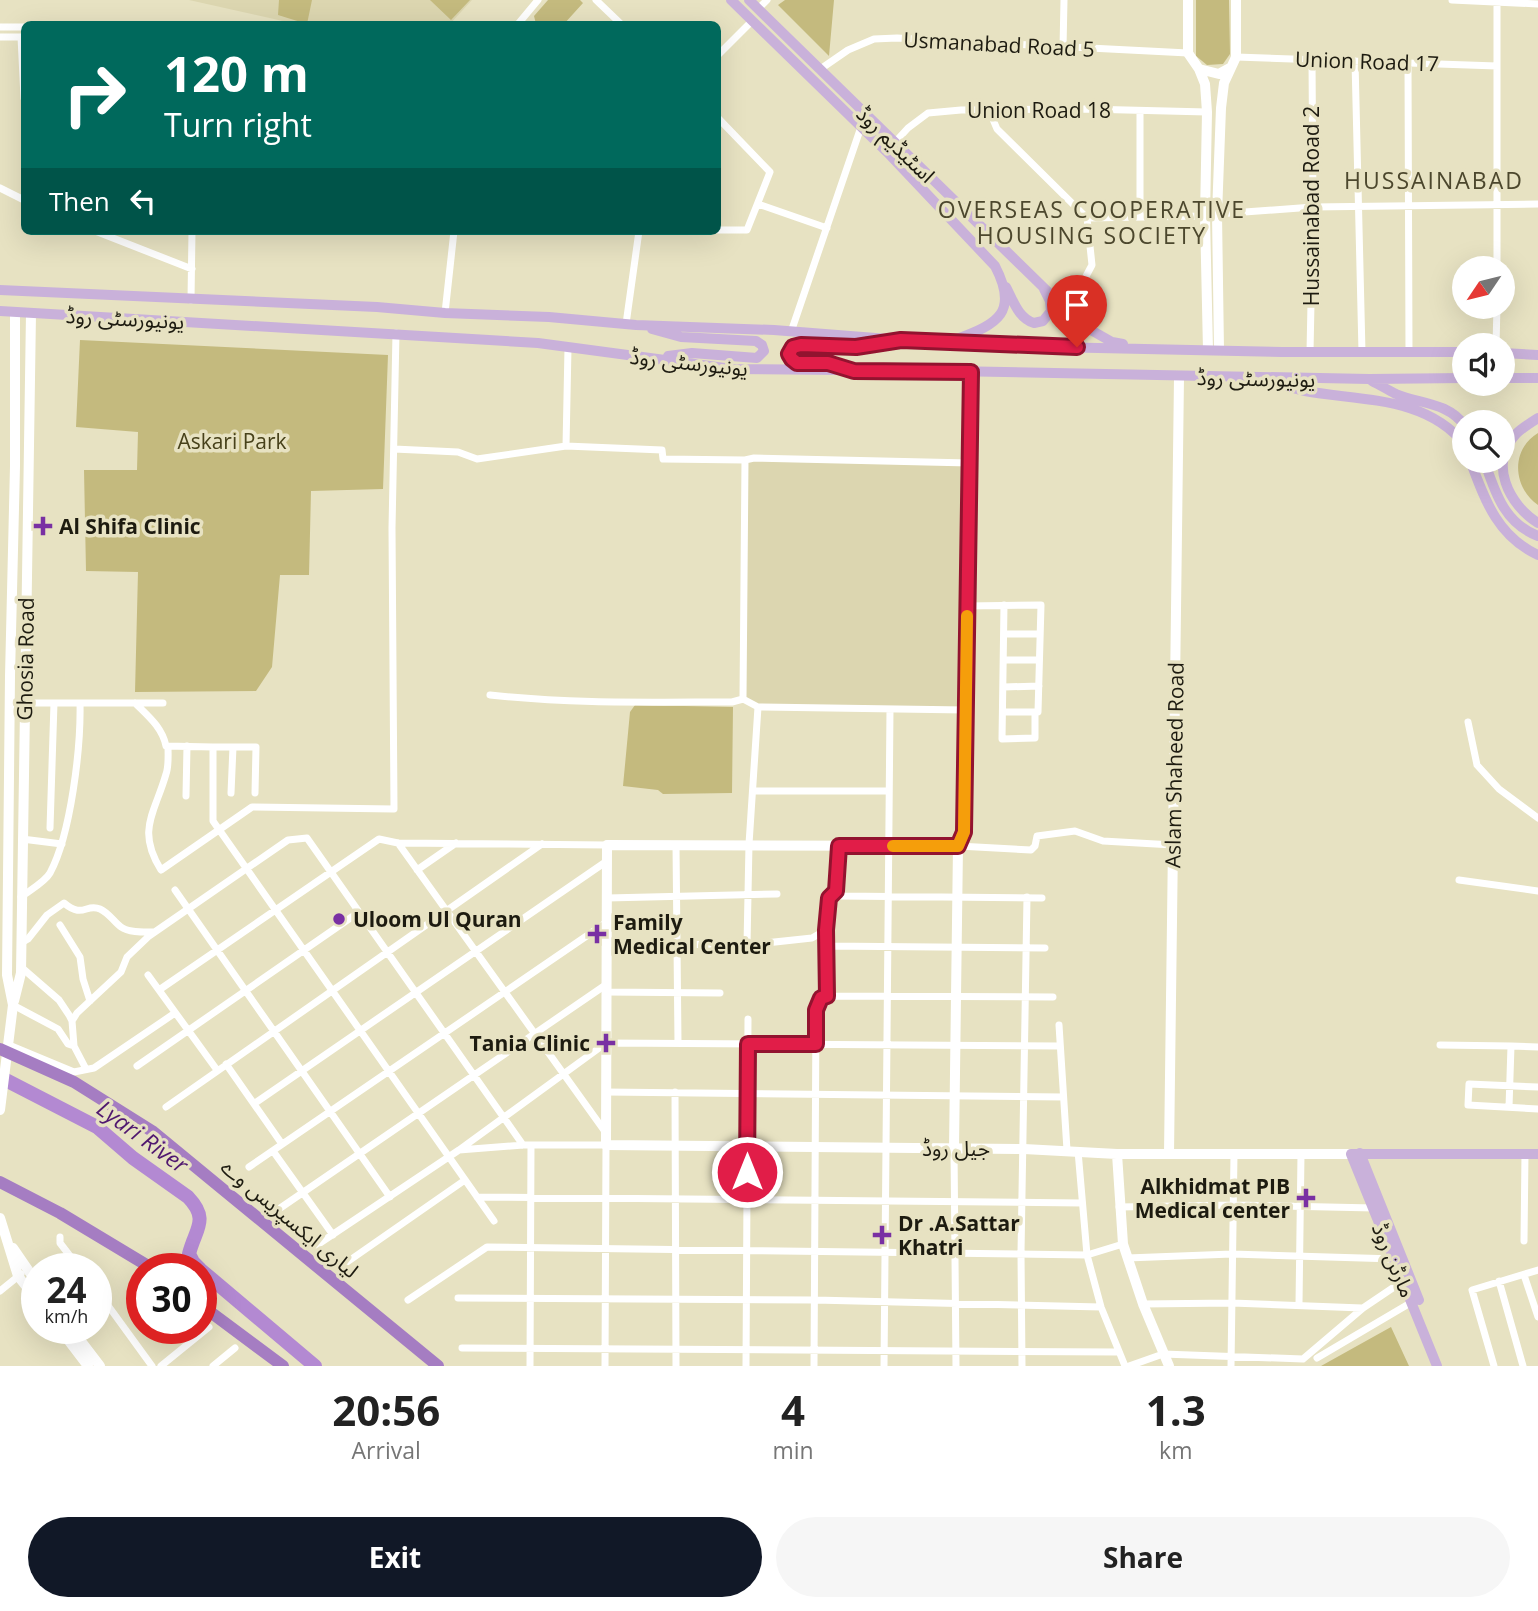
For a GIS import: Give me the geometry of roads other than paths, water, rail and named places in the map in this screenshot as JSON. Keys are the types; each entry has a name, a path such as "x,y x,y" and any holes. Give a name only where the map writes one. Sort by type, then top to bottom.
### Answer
{"highway":[{"name":"لیاری ایکسپریس وے","path":"6,1048 74,1082 152,1131 438,1366"},
{"path":"0,1182 60,1213 126,1253"},
{"path":"217,1316 283,1366"}],"main road":[{"name":"اسٹیڈیم روڈ","path":"731,0 755,14 820,70 1082,325 1112,342 1150,349"},
{"name":"اسٹیڈیم روڈ","path":"749,0 755,14 995,266 1018,311 1034,323 1043,321 1051,311 1050,301 1042,284"},
{"path":"951,342 997,320 1004,306 1004,284"},
{"name":"یونیورسٹی روڈ","path":"0,290 377,307 901,340 1150,349 1452,352"},
{"name":"یونیورسٹی روڈ","path":"0,311 538,343 732,369 1179,377 1452,378"},
{"path":"631,325 681,337 756,341 762,345 764,351 757,358 692,353 648,359"},
{"path":"854,371 828,363 797,363 789,354 793,347 801,345 856,347 901,340"},
{"path":"1515,354 1538,355"},
{"path":"1515,377 1538,378"},
{"path":"1258,378 1303,390 1408,407 1433,416 1452,429"},
{"path":"1369,379 1398,395 1434,403 1452,415"},
{"path":"1538,418 1514,436 1505,453 1503,468 1505,484 1513,501 1526,516 1538,523"},
{"path":"1475,473 1495,520 1507,535 1523,548 1538,555"},
{"path":"1489,473 1500,504 1511,520 1538,536"},
{"name":"جیل روڈ","path":"1355,1154 1538,1154"},
{"name":"مارٹن روڈ","path":"1355,1154 1444,1366"},
{"name":"مارٹن روڈ","path":"1398,1259 1403,1281 1437,1366"}],"street":[{"path":"521,21 538,0"},
{"path":"596,0 617,21"},
{"path":"721,52 767,0"},
{"path":"1063,48 1064,0"},
{"path":"1188,0 1188,53 1205,84 1205,216 1213,350"},
{"path":"1213,350 1221,108 1224,83 1236,57 1236,0"},
{"path":"1452,0 1538,4"},
{"path":"1497,2 1497,256"},
{"path":"0,27 21,27"},
{"path":"0,37 21,37"},
{"name":"Usmanabad Road 5","path":"820,70 848,50 874,39 904,38 1188,53"},
{"name":"Union Road 17","path":"1236,57 1497,66"},
{"name":"Hussainabad Road 2","path":"1310,352 1312,60"},
{"path":"1355,61 1362,352"},
{"path":"1408,63 1409,351"},
{"path":"1199,69 1219,74 1230,68"},
{"name":"Union Road 18","path":"886,152 928,113 961,110 1086,109 1207,112"},
{"path":"989,110 996,129 1087,218 1092,265 1068,310"},
{"path":"1140,111 1140,216"},
{"path":"721,121 770,172 747,230 721,230"},
{"path":"791,332 861,127"},
{"path":"0,188 21,198"},
{"path":"758,204 827,228"},
{"path":"1217,214 1313,208 1538,204"},
{"path":"1087,218 1205,216"},
{"path":"105,235 192,269"},
{"path":"191,300 192,235"},
{"path":"445,313 454,235"},
{"path":"631,325 639,235"},
{"path":"0,1110 13,1005 8,975 4,764 9,712 15,480 15,312"},
{"name":"Ghosia Road","path":"13,1005 21,967 31,313"},
{"path":"135,703 155,722 168,746 167,772 150,814 147,835 150,854 161,870 252,807 394,809 396,333"},
{"path":"566,446 568,348"},
{"path":"956,1366 954,1045 958,846 964,832 971,372"},
{"name":"Aslam Shaheed Road","path":"1168,1154 1179,377"},
{"path":"394,449 458,452 478,459 566,446 662,450 663,460 754,458 970,463"},
{"path":"743,699 745,460"},
{"path":"1004,605 1002,738 1035,738 1035,712"},
{"path":"967,606 1041,605 1038,712 1004,712"},
{"path":"1004,634 1040,634"},
{"path":"1004,660 1039,660"},
{"path":"1004,687 1039,686"},
{"path":"490,695 590,702 732,702 743,699 758,707 965,710"},
{"path":"9,712 54,703 163,703"},
{"path":"50,828 54,703"},
{"path":"22,897 49,876 62,844 80,731 80,703"},
{"path":"747,945 749,845 758,707"},
{"path":"884,1366 890,709"},
{"path":"1468,722 1477,765 1499,789 1538,818"},
{"path":"168,746 256,747 255,793"},
{"path":"186,796 187,746"},
{"path":"213,747 213,821 494,1221"},
{"path":"231,793 233,747"},
{"path":"754,791 889,791"},
{"path":"159,990 379,839 398,843 958,846 1031,850 1035,846 1037,836 1042,833 1074,831 1103,841 1173,845"},
{"path":"72,1021 90,1000 121,972 127,957 155,932 288,840 307,838 504,1117 527,1145 530,1366"},
{"path":"22,839 62,844"},
{"path":"398,843 606,1133"},
{"path":"417,870 456,843"},
{"path":"166,1107 542,844"},
{"path":"605,1366 607,845"},
{"path":"676,845 678,1043"},
{"path":"839,846 836,891 839,896 1042,898"},
{"path":"255,1103 607,861"},
{"path":"1459,880 1538,891"},
{"path":"174,890 390,1197"},
{"path":"827,996 826,930 829,898 836,891"},
{"path":"607,898 777,894"},
{"path":"1022,1366 1021,1253 1027,897"},
{"path":"21,943 28,939 47,915 64,902 73,910 96,907 103,910 124,930 155,932"},
{"path":"137,1066 359,912"},
{"path":"249,1167 607,922"},
{"path":"60,925 80,957 90,1000"},
{"path":"607,943 747,945 812,938 826,930"},
{"path":"826,946 1045,947"},
{"path":"21,967 59,1000 72,1021 74,1046 86,1069"},
{"path":"148,975 217,1070"},
{"path":"273,1213 534,1034 606,988 677,994 720,993"},
{"path":"814,1366 816,1010 821,998 1053,997"},
{"path":"13,1005 58,1029 68,1044 74,1046"},
{"path":"6,1048 75,1072 94,1068 175,1013"},
{"path":"746,1366 748,1019"},
{"path":"1059,1026 1067,1150"},
{"path":"459,1150 606,1043 1060,1046"},
{"path":"1440,1045 1538,1047"},
{"path":"1509,1107 1511,1046"},
{"path":"226,1064 282,1144"},
{"path":"1538,1087 1469,1084 1468,1105 1538,1109"},
{"path":"606,1091 1063,1097"},
{"path":"675,1092 676,1366"},
{"name":"جیل روڈ","path":"317,1245 459,1150 527,1145 747,1145 1067,1150 1117,1154 1355,1154"},
{"path":"272,1151 333,1235"},
{"path":"1078,1151 1087,1255 1101,1307 1118,1352 1127,1366 1163,1354 1303,1359 1363,1308 1403,1281"},
{"path":"1524,1241 1525,1153"},
{"path":"1117,1154 1123,1244 1143,1304 1169,1366"},
{"path":"1231,1366 1234,1154"},
{"path":"1299,1304 1301,1154"},
{"path":"341,1267 464,1180"},
{"path":"477,1197 1082,1203"},
{"path":"1119,1207 1233,1205 1377,1208"},
{"path":"0,1218 21,1271"},
{"path":"60,1237 60,1243 68,1253"},
{"path":"408,1300 487,1247 1087,1255 1123,1244"},
{"path":"1127,1258 1233,1254 1398,1259"},
{"path":"1494,1366 1472,1290 1538,1270"},
{"path":"0,1290 21,1274"},
{"path":"1524,1275 1538,1317"},
{"path":"1499,1281 1523,1366"},
{"path":"458,1298 815,1300 1101,1307"},
{"path":"1317,1358 1412,1302"},
{"path":"1143,1304 1299,1304 1363,1308"},
{"path":"112,1311 152,1366"},
{"path":"71,1344 88,1366"},
{"path":"83,1344 100,1366"},
{"path":"161,1366 188,1344"},
{"path":"213,1366 234,1348"},
{"path":"461,1348 1118,1352"}],"waterway":[{"name":"Lyari River","path":"0,1077 97,1127 133,1158 188,1197 195,1205 200,1219 189,1253"},
{"name":"Lyari River","path":"217,1283 315,1366"}],"place":[{"name":"Al Shifa Clinic","path":"43,526"},
{"name":"Uloom Ul Quran","path":"339,919"},
{"name":"Family Medical Center","path":"597,934"},
{"name":"Tania Clinic","path":"606,1043"},
{"name":"Alkhidmat PIB Medical center","path":"1306,1198"},
{"name":"Dr .A.Sattar Khatri","path":"882,1235"}],"district":[{"name":"HUSSAINABAD","path":"1434,180"},
{"name":"OVERSEAS COOPERATIVE HOUSING SOCIETY","path":"1092,222"}],"park label":[{"name":"Askari Park","path":"232,441"}]}
